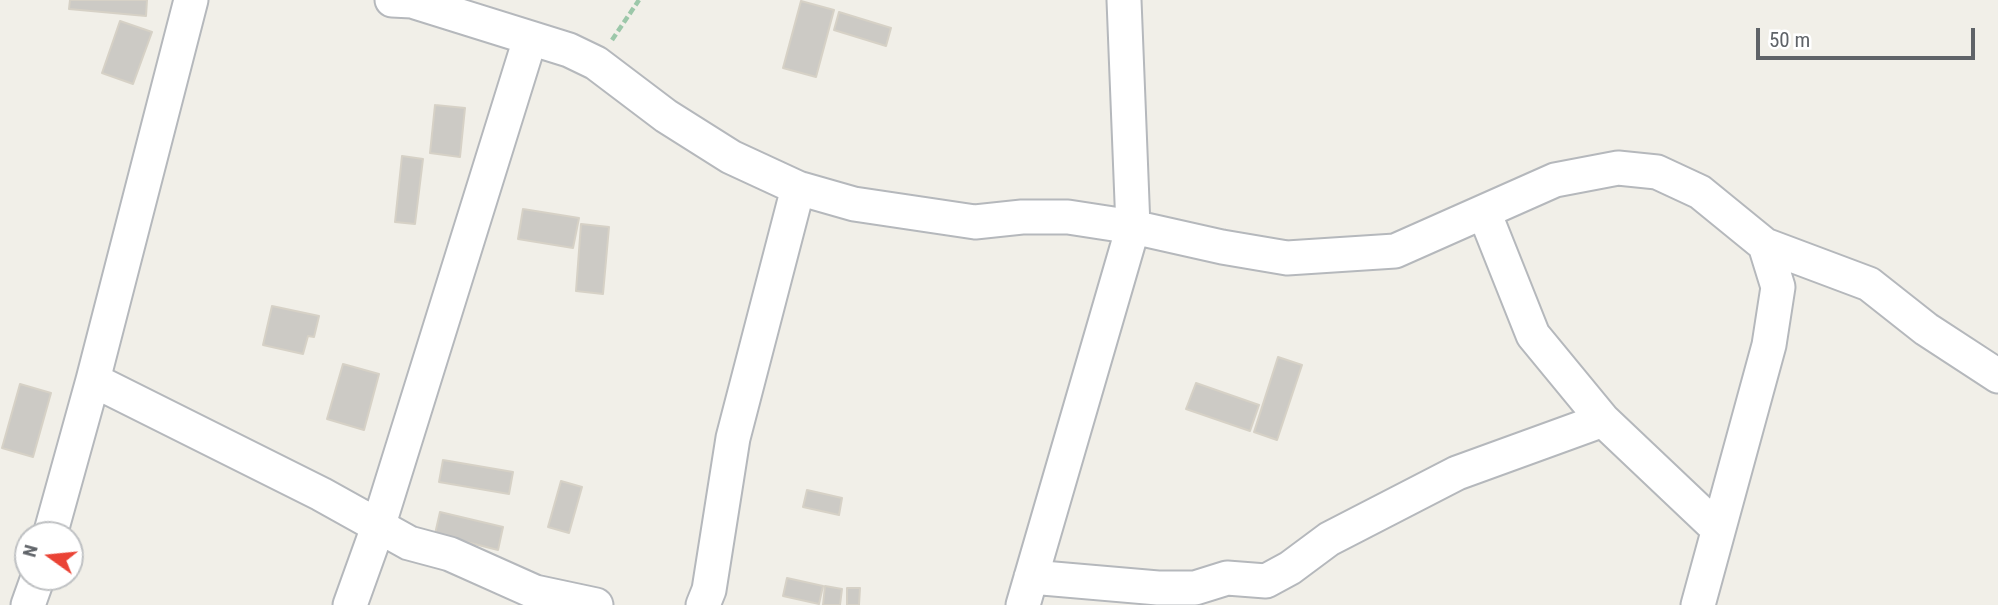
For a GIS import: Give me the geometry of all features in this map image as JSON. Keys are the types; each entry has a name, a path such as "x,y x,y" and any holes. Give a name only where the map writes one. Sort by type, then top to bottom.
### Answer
{"street":[{"path":"54,521 191,0"},
{"path":"392,0 412,1 569,50 596,62 666,116 731,157 798,188 854,204 975,222 1022,217 1068,217 1133,227 1287,258 1395,251 1555,180 1618,168 1657,172 1700,192 1765,245 1869,285 1926,329 1998,376"},
{"path":"1124,0 1133,227 1027,591 1195,588 1227,578 1266,581 1290,568 1329,539 1457,473 1603,420"},
{"path":"350,605 378,527 530,39"},
{"path":"703,605 709,590 733,438 798,188"},
{"path":"1484,212 1533,335 1603,420 1718,529"},
{"path":"1698,605 1769,345 1778,287 1765,245"},
{"path":"93,380 321,494 409,543 450,554 535,592 596,605"}],"path":[{"path":"596,62 639,0"}],"building":[{"path":"70,0 147,0 146,16 69,9"},
{"path":"801,1 834,10 816,77 783,68"},
{"path":"839,12 891,28 886,46 834,30"},
{"path":"120,21 152,32 133,84 102,73"},
{"path":"435,105 465,108 460,157 430,153"},
{"path":"402,156 423,159 415,224 395,222"},
{"path":"523,209 579,218 573,248 518,239"},
{"path":"581,224 609,227 603,294 576,291"},
{"path":"272,306 319,316 314,337 308,336 303,354 263,345"},
{"path":"1278,357 1302,365 1277,440 1254,432"},
{"path":"343,364 379,374 364,430 327,419"},
{"path":"1196,383 1259,405 1250,431 1186,409"},
{"path":"20,384 51,393 33,457 2,448"},
{"path":"443,460 513,472 509,494 439,482"},
{"path":"561,481 582,487 569,533 548,527"},
{"path":"807,490 842,498 839,515 803,507"},
{"path":"440,512 503,527 498,550 435,534"},
{"path":"787,578 823,586 819,604 783,596"},
{"path":"825,586 842,589 840,605 823,605"},
{"path":"847,588 860,588 859,605 847,605"}]}
